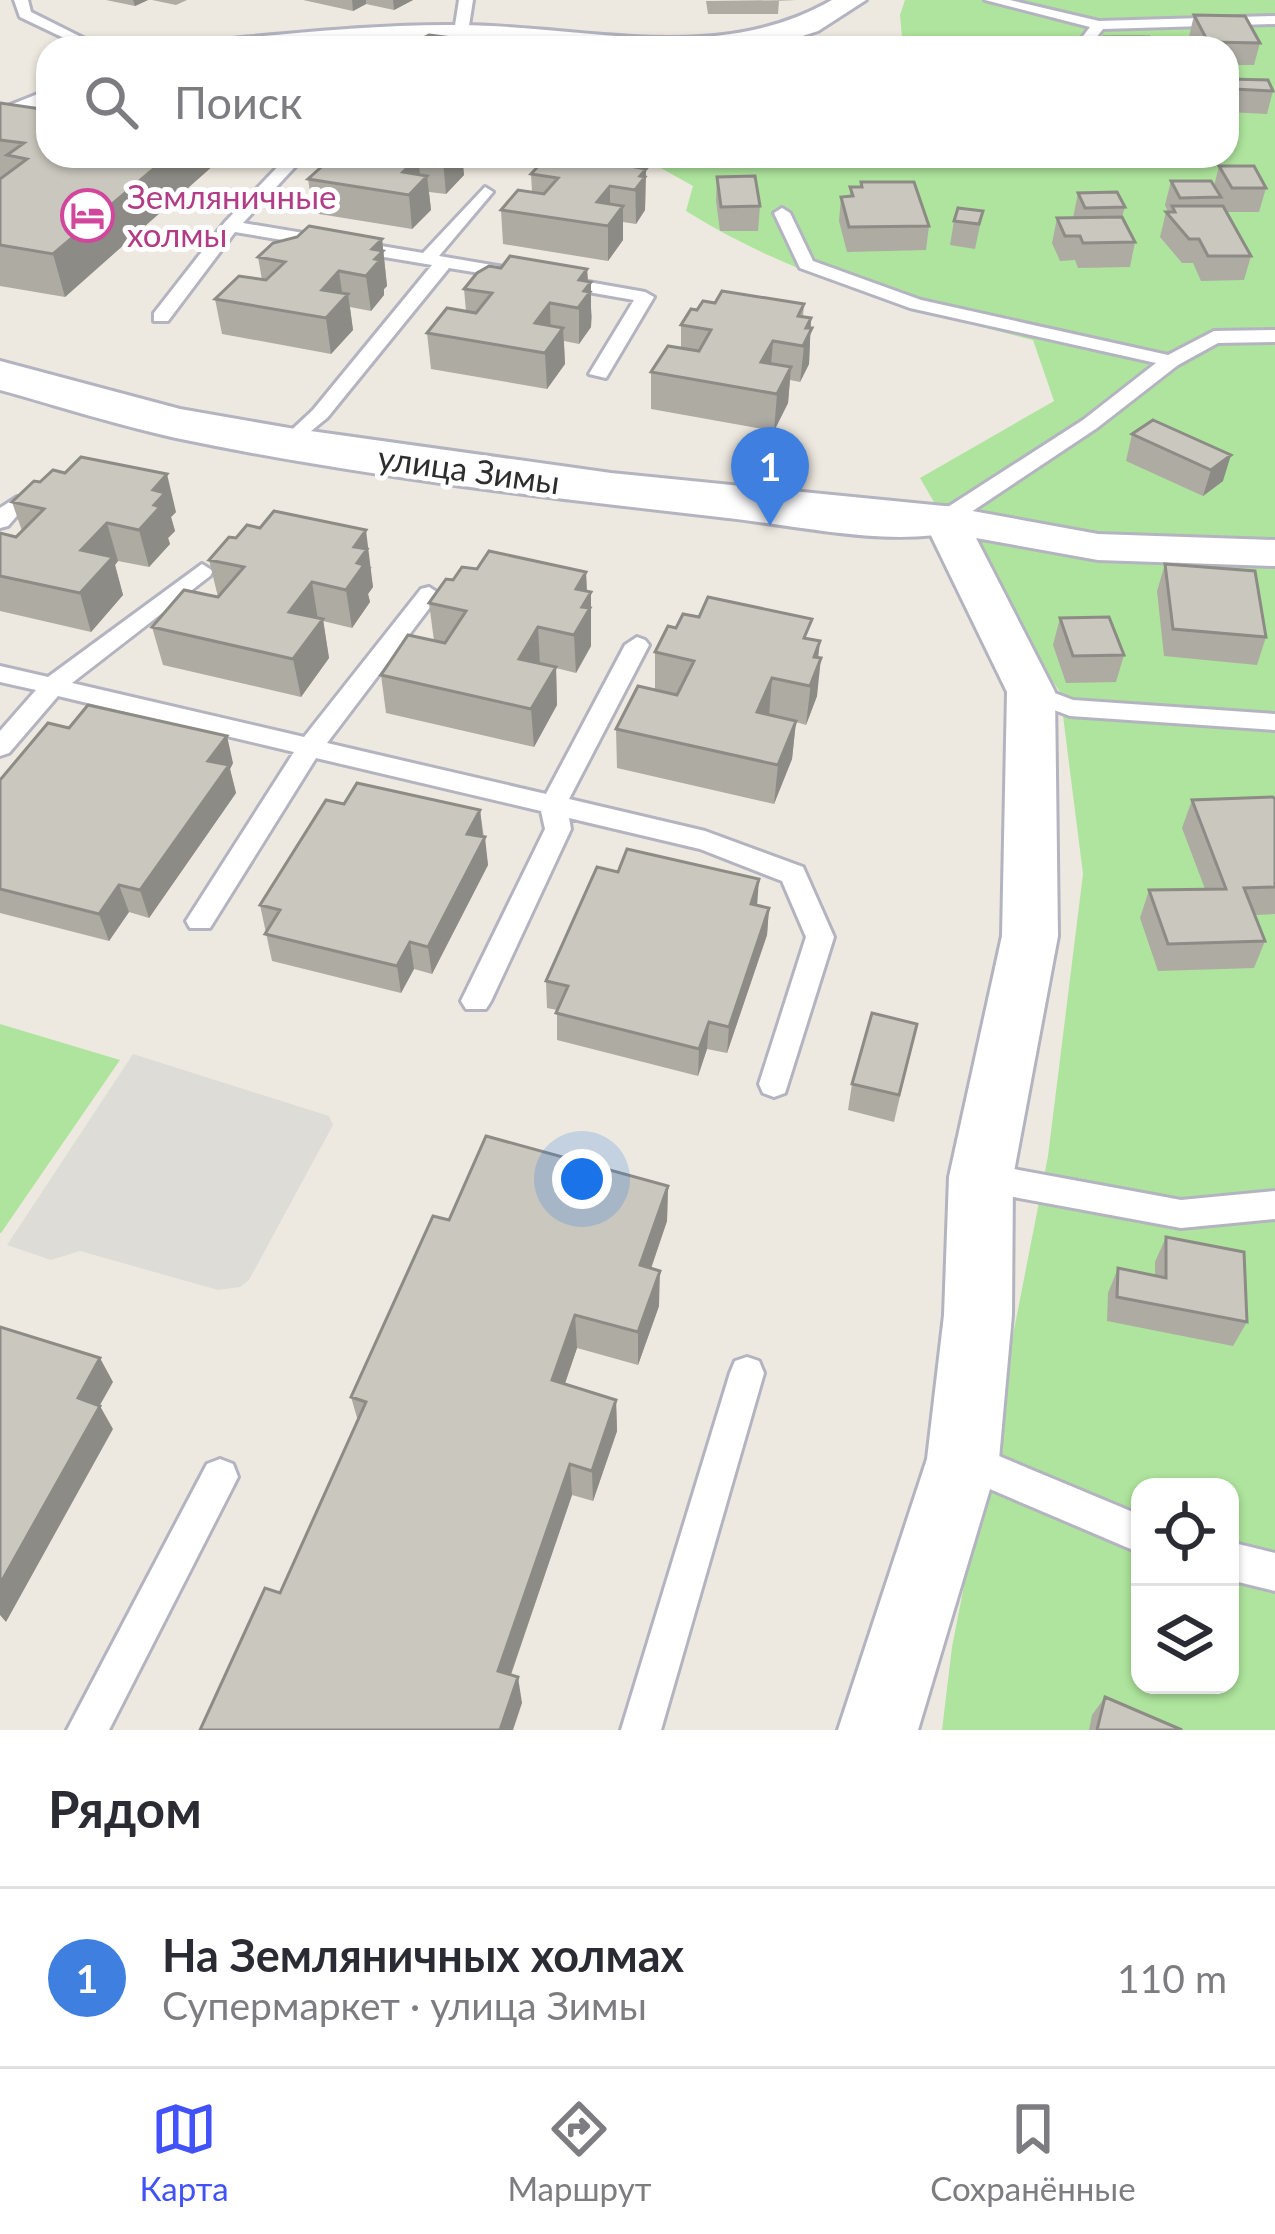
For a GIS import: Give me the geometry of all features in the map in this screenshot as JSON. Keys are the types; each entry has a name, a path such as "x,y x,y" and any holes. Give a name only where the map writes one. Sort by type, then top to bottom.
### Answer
{"street":[{"path":"776,36 807,28 852,0"},
{"path":"404,36 461,32 559,36"},
{"path":"0,120 36,104"},
{"name":"улица Зимы","path":"0,375 176,423 289,443 611,489 868,518 945,519"},
{"path":"945,519 1098,547 1275,553"},
{"path":"878,1730 963,1459 978,1315 982,1177 1030,936 1031,692 945,519"}],"lane":[{"path":"21,0 25,14 71,36"},
{"path":"461,32 466,0"},
{"path":"992,0 1099,25 1275,20"},
{"path":"1090,36 1099,25"},
{"path":"161,317 231,226 286,168"},
{"path":"289,443 328,404 485,192"},
{"path":"782,213 806,264 916,304 1171,361"},
{"path":"231,226 645,297 599,374"},
{"path":"945,519 1090,424 1171,361 1214,337 1275,336"},
{"path":"0,521 17,503"},
{"path":"0,747 53,686 202,571"},
{"path":"200,921 310,748 429,594"},
{"path":"476,1001 558,829 553,805 637,645"},
{"path":"0,674 704,841 794,874 820,937 775,1084"},
{"path":"1031,692 1070,708 1275,722"},
{"path":"982,1177 1181,1214 1275,1205"},
{"path":"641,1730 747,1373"},
{"path":"963,1459 1131,1530"},
{"path":"87,1730 220,1477"},
{"path":"1239,1564 1275,1572"}],"green space":[{"path":"905,0 1275,0 1275,1730 942,1730 952,1647 1048,1156 1083,874 1060,692 970,564 920,478 1054,401 1033,340 854,289 768,255 686,211 693,186 661,168 1239,168 1239,36 902,36 900,15"},
{"path":"0,1024 120,1060 1,1233 0,1233"}],"shaded area":[{"path":"133,1054 329,1116 333,1125 249,1280 240,1287 218,1290 80,1251 51,1260 7,1245"}],"building":[{"path":"1194,15 1245,16 1260,43 1239,43 1239,36 1205,36"},
{"path":"1239,79 1268,80 1273,91 1239,89"},
{"path":"0,103 36,108 36,168 155,168 53,254 0,245 0,179 27,159 7,155 24,143 0,140"},
{"path":"1254,166 1266,188 1232,188 1220,168"},
{"path":"320,168 407,168 403,172 427,176 409,195 308,179"},
{"path":"536,168 646,169 635,190 610,186 597,202 623,206 608,226 501,210 518,190 544,194 558,178 531,174"},
{"path":"755,176 760,206 721,207 717,177"},
{"path":"1171,181 1211,181 1221,197 1180,198"},
{"path":"861,182 914,182 929,226 849,227 841,197 853,196 850,187 862,187"},
{"path":"1117,192 1125,207 1085,208 1078,193"},
{"path":"1172,206 1223,206 1251,256 1208,256 1199,239 1189,239 1166,212 1175,212"},
{"path":"958,208 983,211 979,224 954,221"},
{"path":"1122,217 1135,242 1083,243 1080,236 1065,236 1057,218"},
{"path":"309,226 382,239 372,249 383,251 375,259 380,260 366,276 339,271 322,290 348,294 326,318 215,299 239,276 266,280 285,262 258,257 273,243 297,237"},
{"path":"510,256 587,269 579,280 591,282 584,291 590,292 578,308 550,303 535,323 563,328 545,353 427,333 447,308 476,313 492,293 464,289 477,273 489,266 501,268"},
{"path":"722,291 804,304 798,316 811,318 806,328 812,328 803,346 773,341 761,362 791,367 777,394 651,372 668,346 699,351 711,330 681,325 691,309 697,310 703,301 715,303"},
{"path":"1153,420 1231,455 1211,470 1132,434"},
{"path":"81,457 167,474 153,490 165,493 154,505 160,507 139,530 107,523 81,550 113,557 80,593 0,576 0,533 16,537 44,509 12,502 34,481 40,482 53,470 65,473"},
{"path":"274,511 366,530 354,547 367,549 357,563 364,565 346,590 312,582 289,612 323,619 293,659 152,627 184,590 218,597 244,567 209,560 229,537 236,538 247,525 260,528"},
{"path":"489,551 586,572 576,589 591,592 582,607 590,608 574,635 538,627 519,659 556,667 531,709 381,675 408,635 445,643 466,611 429,603 446,579 453,580 462,567 477,569"},
{"path":"1165,564 1255,571 1266,637 1173,629"},
{"path":"708,597 812,619 804,638 820,641 814,657 821,658 810,686 772,678 757,712 796,721 778,765 616,729 638,686 677,695 694,661 655,652 668,626 676,628 683,614 699,617"},
{"path":"1109,617 1124,655 1073,656 1060,618"},
{"path":"88,705 227,736 208,761 229,765 140,890 119,885 99,914 0,889 0,780 48,723 69,728"},
{"path":"357,783 480,810 467,834 485,837 428,947 410,942 397,966 265,934 280,910 260,905 326,800 344,804"},
{"path":"1273,797 1275,887 1244,888 1265,941 1168,944 1149,890 1226,889 1192,800"},
{"path":"627,849 759,879 751,904 769,908 729,1027 709,1022 699,1049 556,1013 568,986 546,981 597,867 618,872"},
{"path":"872,1013 917,1024 899,1095 852,1084"},
{"path":"486,1136 668,1186 640,1265 660,1271 638,1332 575,1315 552,1380 616,1400 592,1471 570,1464 498,1671 518,1677 500,1730 200,1730 265,1588 280,1593 366,1402 351,1397 433,1216 449,1220"},
{"path":"1166,1237 1244,1252 1247,1322 1117,1297 1118,1268 1166,1278"},
{"path":"0,1327 100,1358 78,1398 100,1406 0,1584"},
{"path":"1105,1697 1182,1730 1097,1730"}],"place":[{"name":"Земляничные холмы","path":"88,215"},
{"name":"На Земляничных холмах","path":"770,526"}]}
